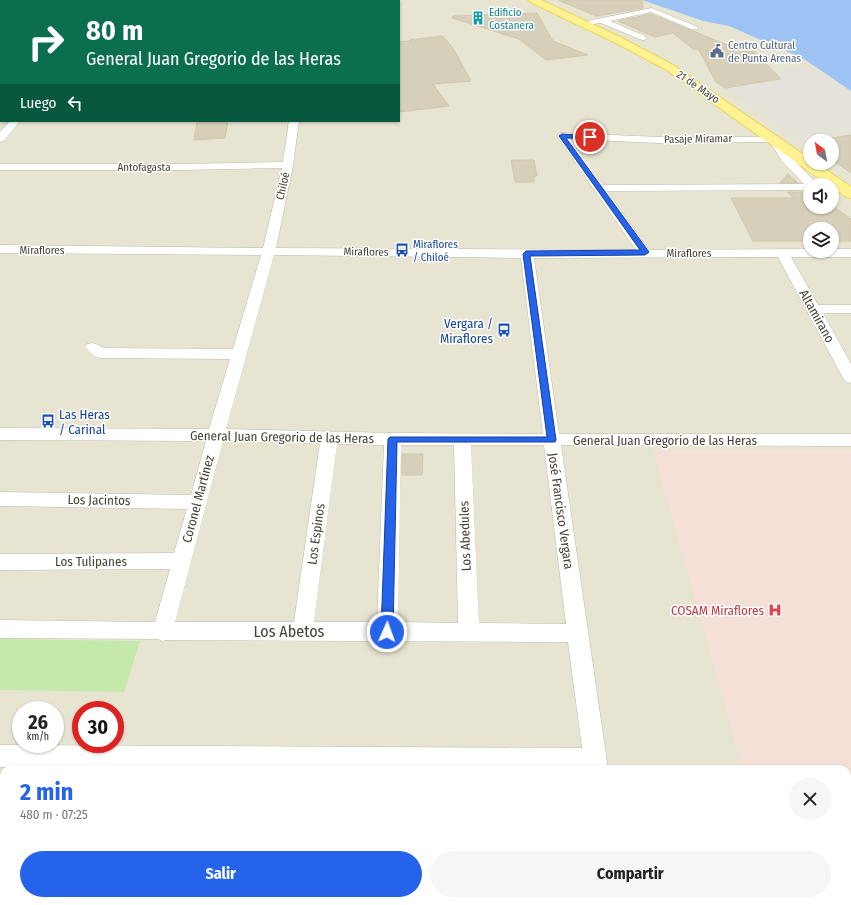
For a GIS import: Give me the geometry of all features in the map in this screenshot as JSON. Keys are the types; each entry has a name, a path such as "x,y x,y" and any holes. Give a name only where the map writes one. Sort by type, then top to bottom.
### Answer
{"main road":[{"name":"21 de Mayo","path":"533,0 656,59 697,85 851,194"},
{"name":"21 de Mayo","path":"544,0 597,21 685,70 803,149"},
{"path":"833,170 851,183"}],"street":[{"path":"597,21 652,10 694,27"},
{"path":"597,21 642,38"},
{"path":"0,139 14,122"},
{"name":"Chiloé","path":"269,250 288,165 294,122"},
{"name":"Pasaje Miramar","path":"598,188 562,136 659,140 774,139"},
{"path":"774,139 780,152 803,178"},
{"name":"Antofagasta","path":"0,167 181,168 288,165"},
{"path":"598,188 803,186"},
{"path":"598,188 645,252"},
{"path":"0,263 5,250"},
{"name":"Miraflores","path":"5,250 269,250 526,254 645,252 783,254 851,253"},
{"name":"Coronel Martínez","path":"162,632 197,502 269,250"},
{"name":"José Francisco Vergara","path":"526,254 596,764"},
{"name":"Altamirano","path":"783,254 851,378"},
{"path":"813,309 851,309"},
{"path":"92,347 99,353 239,354"},
{"name":"General Juan Gregorio de las Heras","path":"1,436 216,435 393,439 851,440"},
{"name":"Los Espinos","path":"303,631 329,438"},
{"path":"387,632 393,439"},
{"name":"Los Abedules","path":"462,439 469,632"},
{"name":"Los Jacintos","path":"0,498 197,502"},
{"name":"Los Tulipanes","path":"0,562 181,561"},
{"name":"Los Abetos","path":"0,629 162,632 303,631 578,633"},
{"path":"0,756 23,762 596,764"}],"shaded area":[{"path":"400,0 642,0 703,21 729,26 804,59 851,91 851,765 0,765 0,122 400,122"},
{"path":"807,66 815,67 851,91 851,177 839,168 839,134 803,134 803,143 710,80"},
{"name":"COSAM Miraflores","path":"653,450 851,450 851,765 742,765"}],"green space":[{"path":"0,639 140,641 124,692 0,690"}],"water":[{"path":"642,0 851,0 851,91 804,59 729,26 703,21"}],"building":[{"path":"558,0 642,0 643,8 596,16"},
{"path":"537,13 553,41 588,55 546,60 519,39 452,18 453,16"},
{"path":"651,14 725,44 737,44 744,51 754,51 781,79 725,88 716,82 699,50 693,49 673,33 655,37 618,21"},
{"path":"443,36 454,50 471,81 433,84 449,106 400,112 400,42 411,41 409,40"},
{"path":"197,122 228,122 225,138 194,140"},
{"path":"851,135 851,173 839,165 839,137"},
{"path":"511,160 534,160 537,176 534,176 534,182 515,182"},
{"path":"788,174 798,183 780,183"},
{"path":"787,192 803,192 803,214 839,214 839,210 851,219 851,241 839,241 839,222 803,222 803,241 753,241 731,198 794,198"},
{"path":"402,454 423,454 422,475 402,475"}],"place":[{"name":"Edificio Costanera","path":"478,18"},
{"name":"Centro Cultural de Punta Arenas","path":"717,51"},
{"name":"Miraflores / Chiloé","path":"402,250"},
{"name":"Vergara / Miraflores","path":"504,330"},
{"name":"Las Heras / Carinal","path":"48,421"},
{"name":"COSAM Miraflores","path":"775,610"}],"route":[{"path":"387,632 393,439 552,440 526,254 645,252 562,136 590,137"}]}
